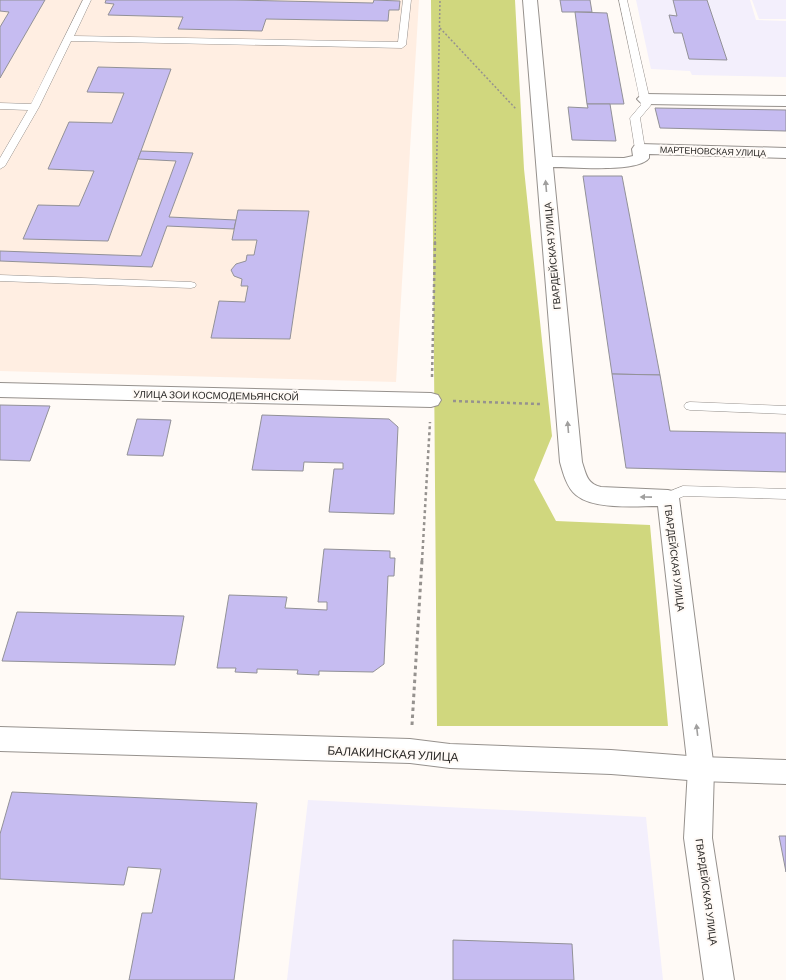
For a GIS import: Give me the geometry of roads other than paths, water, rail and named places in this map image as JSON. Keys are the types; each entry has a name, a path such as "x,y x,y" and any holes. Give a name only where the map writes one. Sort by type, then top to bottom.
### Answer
{"street":[{"name":"ГВАРДЕЙСКАЯ УЛИЦА","path":"530,0 571,462 576,479 584,490 600,496 668,498 701,769 698,838 719,980"},
{"path":"645,99 786,101"},
{"path":"544,162 634,162 640,158 640,149"},
{"name":"МАРТЕНОВСКАЯ УЛИЦА","path":"640,149 786,153"},
{"name":"УЛИЦА ЗОИ КОСМОДЕМЬЯНСКОЙ","path":"0,390 431,400"},
{"name":"БАЛАКИНСКАЯ УЛИЦА","path":"0,739 410,751 450,756 611,762 701,769 786,772"}],"lane":[{"path":"0,166 34,107 86,0"},
{"path":"68,38 402,45 407,0"},
{"path":"623,0 646,105 635,118 640,149"},
{"path":"0,106 34,107"},
{"path":"0,278 191,285"},
{"path":"690,406 786,410"},
{"path":"668,498 683,491 786,494"}]}
